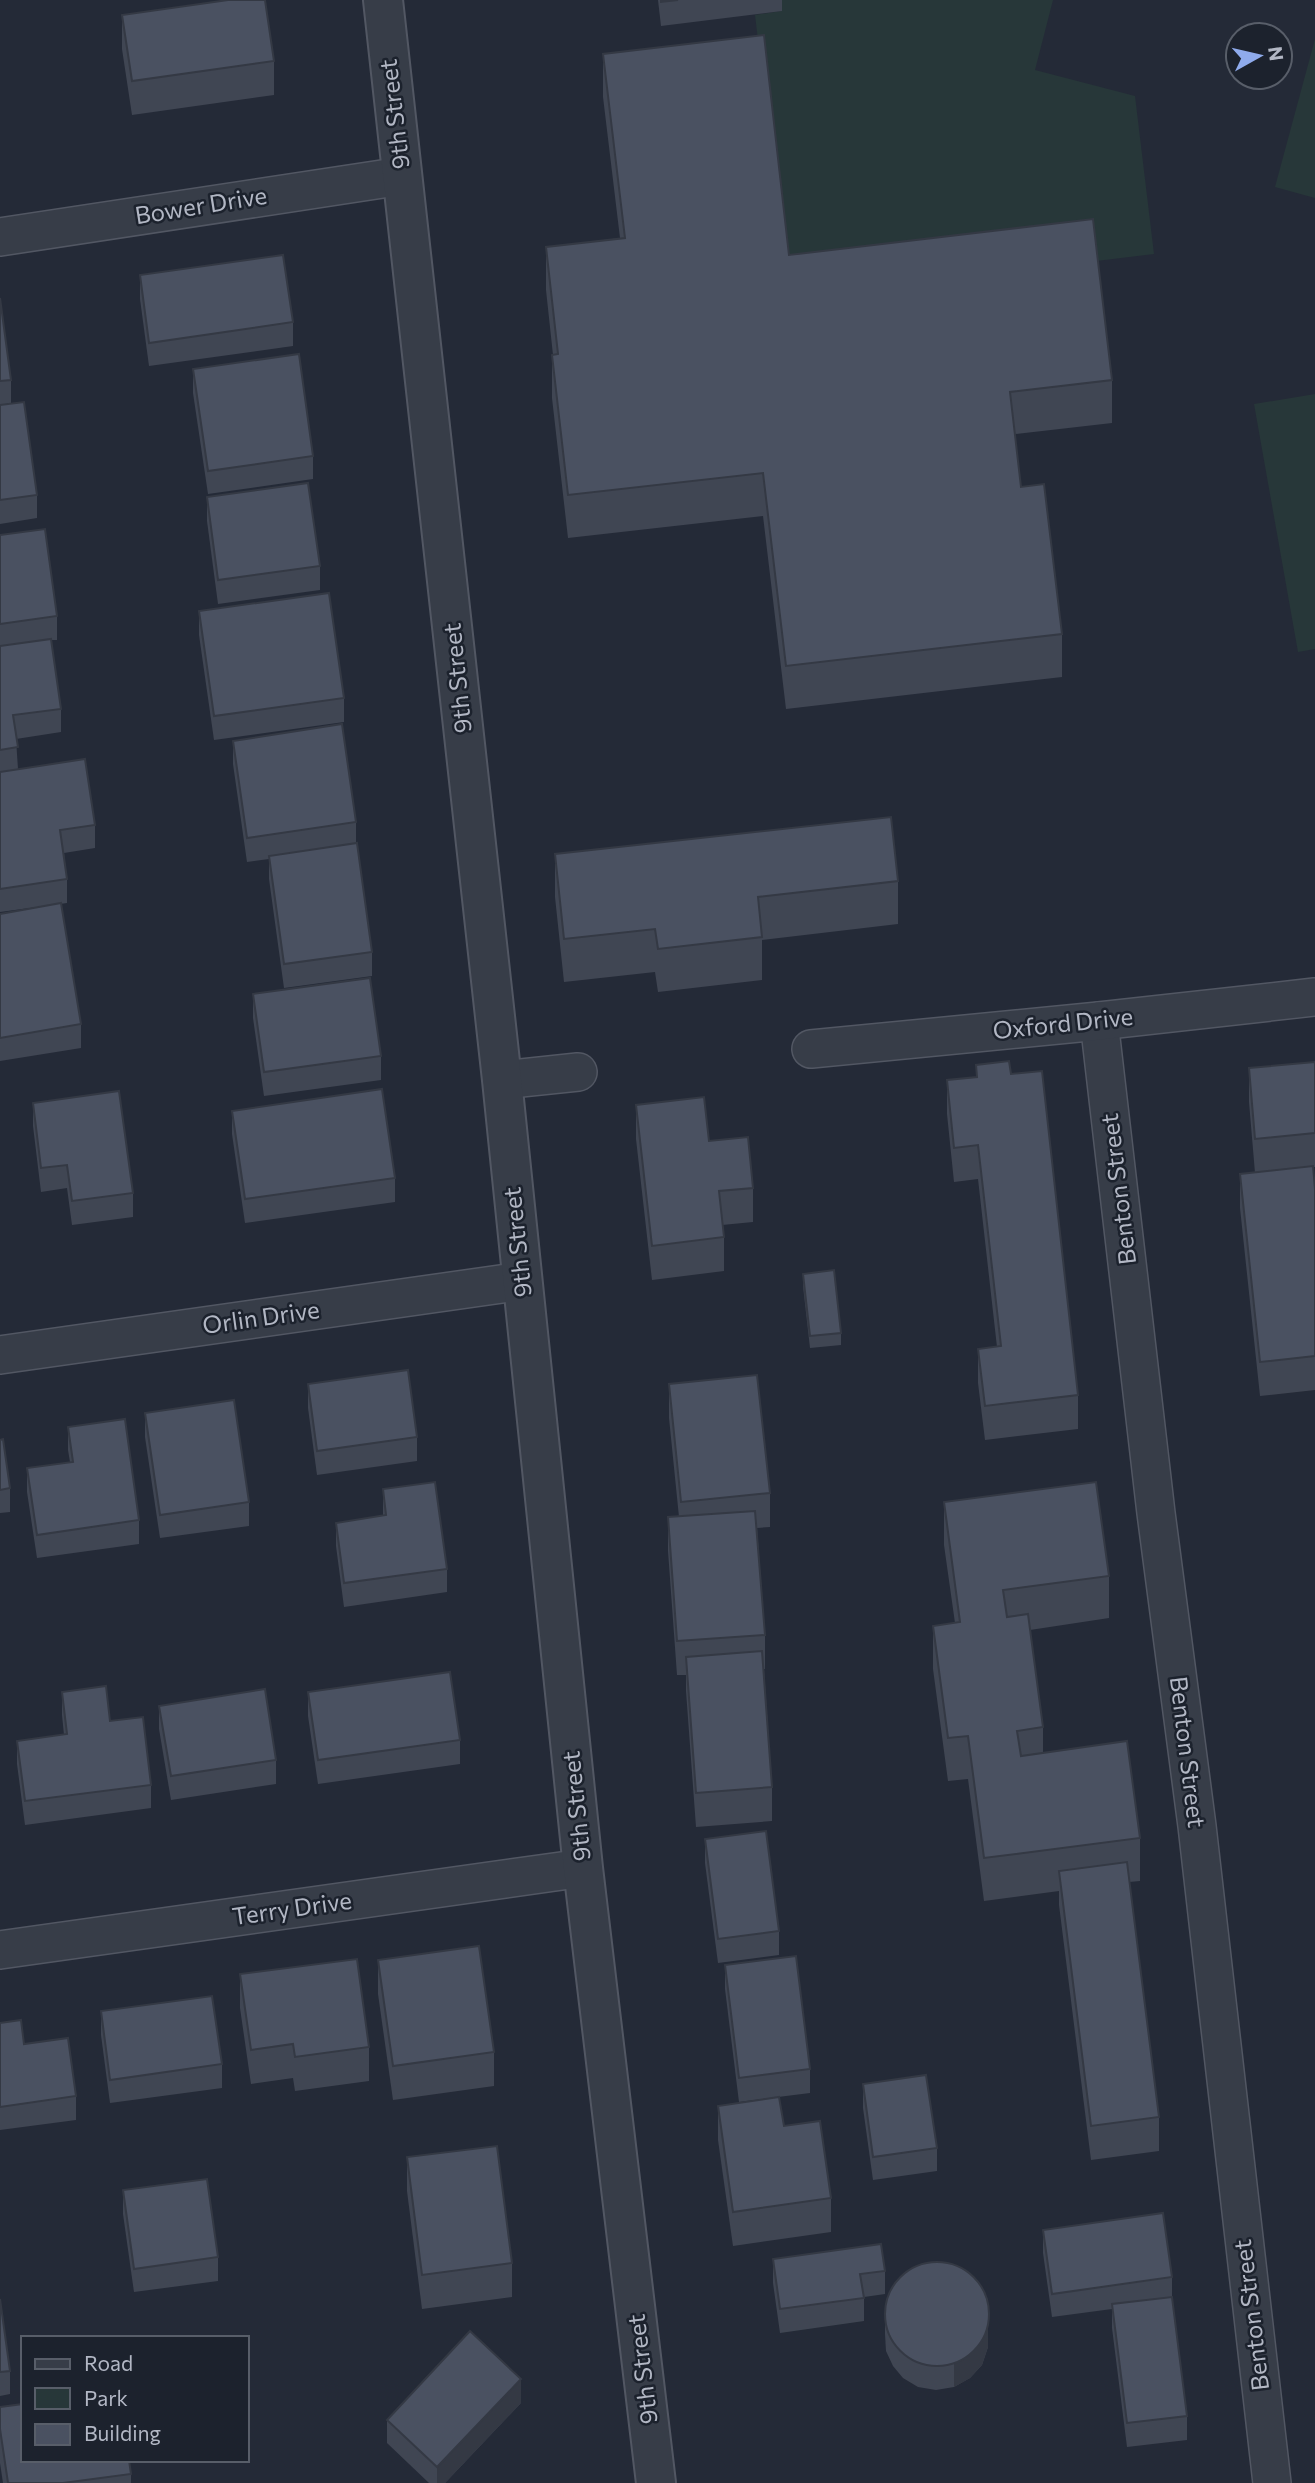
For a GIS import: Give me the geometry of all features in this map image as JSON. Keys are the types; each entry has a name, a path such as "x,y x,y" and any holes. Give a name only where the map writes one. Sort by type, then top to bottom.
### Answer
{"street":[{"name":"9th Street","path":"383,0 502,1080 583,1868 656,2483"},
{"name":"Bower Drive","path":"0,237 402,176"},
{"name":"Oxford Drive","path":"811,1049 1315,997"},
{"name":"Benton Street","path":"1099,1021 1272,2483"},
{"path":"502,1080 578,1072"},
{"name":"Orlin Drive","path":"0,1355 522,1281"},
{"name":"Terry Drive","path":"0,1950 583,1868"}],"green space":[{"path":"780,0 1053,0 1035,70 1135,96 1154,254 789,298 755,15 781,11"},
{"path":"1315,39 1315,198 1275,187"},
{"path":"1315,394 1315,649 1298,652 1254,404"}],"building":[{"path":"228,0 265,0 274,61 132,81 122,15"},
{"path":"764,35 789,255 1093,219 1112,380 1010,392 1021,487 1044,484 1062,634 786,666 763,473 568,495 552,355 558,354 546,247 625,238 603,54"},
{"path":"283,255 293,322 149,343 140,275"},
{"path":"0,298 11,380 0,381"},
{"path":"299,354 313,456 208,471 193,369"},
{"path":"24,402 37,495 0,500 0,405"},
{"path":"308,483 320,566 218,580 207,497"},
{"path":"45,529 57,616 0,624 0,535"},
{"path":"329,593 344,698 214,716 199,611"},
{"path":"51,639 61,709 13,715 18,747 0,750 0,646"},
{"path":"342,724 356,822 247,838 233,741"},
{"path":"85,759 95,825 60,830 67,879 0,889 0,772"},
{"path":"891,817 898,881 758,897 762,937 658,949 655,929 564,939 555,854"},
{"path":"357,843 372,952 284,964 269,856"},
{"path":"61,903 81,1024 0,1038 0,914"},
{"path":"370,978 381,1056 264,1072 253,994"},
{"path":"1009,1061 1011,1074 1042,1071 1078,1395 985,1406 978,1349 1001,1346 978,1145 954,1148 947,1080 977,1077 976,1065"},
{"path":"1315,1062 1315,1133 1255,1139 1249,1068"},
{"path":"382,1089 395,1178 245,1199 232,1111"},
{"path":"119,1091 133,1193 72,1201 67,1165 41,1168 33,1103"},
{"path":"704,1097 709,1141 748,1137 753,1188 719,1191 724,1237 652,1246 636,1105"},
{"path":"1313,1166 1315,1356 1260,1362 1240,1174"},
{"path":"834,1270 841,1333 810,1336 803,1274"},
{"path":"408,1370 417,1437 317,1451 308,1384"},
{"path":"757,1375 770,1493 681,1502 669,1384"},
{"path":"234,1400 249,1502 160,1515 145,1413"},
{"path":"125,1419 139,1520 37,1535 27,1468 73,1462 68,1427"},
{"path":"3,1439 10,1488 0,1490 0,1440"},
{"path":"435,1482 447,1569 344,1583 336,1523 386,1515 383,1489"},
{"path":"1096,1482 1109,1576 1003,1590 1007,1617 1028,1614 1043,1727 1017,1731 1021,1756 1127,1741 1140,1838 984,1858 968,1736 948,1738 933,1626 960,1622 944,1502"},
{"path":"755,1511 765,1635 677,1641 668,1517"},
{"path":"762,1651 772,1787 696,1793 686,1657"},
{"path":"450,1672 460,1740 318,1760 308,1692"},
{"path":"106,1686 110,1721 143,1717 151,1785 25,1801 17,1741 67,1734 62,1692"},
{"path":"265,1689 276,1760 171,1776 159,1706"},
{"path":"766,1831 779,1931 718,1939 705,1839"},
{"path":"1127,1862 1159,2117 1091,2126 1059,1871"},
{"path":"479,1946 494,2052 393,2066 378,1960"},
{"path":"796,1956 810,2069 739,2078 725,1965"},
{"path":"357,1959 369,2047 295,2057 293,2044 251,2050 240,1974"},
{"path":"212,1996 222,2064 110,2080 101,2011"},
{"path":"21,2020 24,2044 68,2038 76,2096 0,2107 0,2023"},
{"path":"926,2075 937,2148 873,2157 863,2084"},
{"path":"779,2097 784,2126 820,2121 831,2198 733,2212 718,2106"},
{"path":"497,2146 512,2263 422,2275 407,2157"},
{"path":"207,2179 218,2257 134,2269 123,2190"},
{"path":"1163,2213 1172,2277 1052,2294 1043,2230"},
{"path":"881,2244 885,2271 860,2274 864,2298 780,2309 773,2259"},
{"path":"937,2262 957,2266 974,2277 985,2294 989,2314 985,2334 974,2351 957,2362 937,2366 917,2362 900,2351 889,2334 885,2314 889,2294 900,2277 917,2266"},
{"path":"1172,2297 1187,2416 1127,2423 1112,2304"},
{"path":"0,2299 10,2371 0,2372"},
{"path":"470,2331 521,2379 437,2467 387,2420"},
{"path":"21,2404 21,2462 129,2462 131,2474 63,2483 8,2483 0,2429 0,2407"}]}
